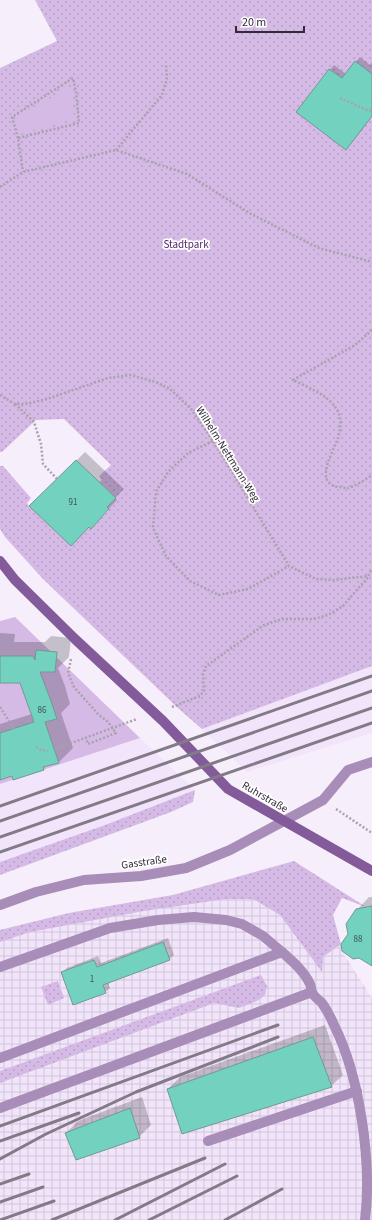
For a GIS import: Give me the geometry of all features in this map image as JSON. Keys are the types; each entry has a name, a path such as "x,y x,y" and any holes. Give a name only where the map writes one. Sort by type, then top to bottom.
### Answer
{"main road":[{"name":"Ruhrstraße","path":"0,561 14,580 163,721 228,789 372,871"}],"street":[{"path":"323,800 348,770 372,762"},
{"name":"Gasstraße","path":"0,905 36,892 84,880 140,876 186,868 230,850 323,800"},
{"path":"0,967 110,928 158,920 194,917 226,920 242,924 263,936 295,964 310,983 312,992 323,1004 346,1052 357,1091 366,1134 369,1181 366,1220"},
{"path":"0,1058 282,952"},
{"path":"0,1108 312,992"},
{"path":"208,1141 357,1091"}],"path":[{"path":"116,150 162,95 167,79 166,65"},
{"path":"18,138 79,123 73,78 12,117 18,138 24,172"},
{"path":"340,98 368,111 372,110"},
{"path":"0,186 24,172 116,150 187,174 251,214 319,248 372,262"},
{"path":"372,330 355,345 293,380 328,398 339,414 341,425 338,438 326,466 327,479 330,483 334,486 348,488 372,475"},
{"name":"Wilhelm-Nettmann-Weg","path":"15,404 26,404 47,399 108,378 130,376 156,382 170,389 191,409 213,441 289,566"},
{"path":"0,395 15,404 34,422 41,444 43,464 57,479"},
{"path":"213,441 188,453 168,472 156,492 153,528 166,556 190,581 219,595 248,589 289,566 316,579 334,580 368,576"},
{"path":"169,708 200,696 204,690 203,674 206,666 264,625 282,619 314,619 328,615 343,606 372,570"},
{"path":"76,640 68,673 74,687 98,714 108,722 116,733 88,744 86,738"},
{"path":"0,707 14,729"},
{"path":"55,749 143,717"},
{"path":"36,747 42,750 48,750"},
{"path":"323,800 372,833"}],"shaded area":[{"path":"372,666 372,733 247,772 202,729"},
{"path":"140,738 195,790 105,825 0,862 0,784"},
{"path":"272,867 323,957 341,944 342,951 372,998 372,1220 0,1220 0,930 69,913 173,895"}],"green space":[{"name":"Stadtpark","path":"35,0 372,0 372,666 202,729 179,709 43,579 5,537 0,529 0,466 3,466 31,498 27,503 29,506 91,529 109,510 107,507 116,498 99,482 102,480 99,476 111,465 64,419 36,420 2,452 0,452 0,68 57,41"},
{"path":"70,87 74,119 19,134 15,118"},
{"path":"15,617 140,738 0,784 0,621"},
{"path":"195,790 193,802 171,812 0,875 0,862 105,825"},
{"path":"294,861 366,907 342,898 333,915 341,944 323,957 322,972 280,915 253,899 225,899 144,911 30,932 0,942 0,930 69,913 173,895"},
{"path":"261,975 267,986 265,995 257,1001 239,1008 214,1003 0,1083 0,1071"},
{"path":"58,981 64,998 48,1005 41,987"}],"building":[{"path":"355,61 372,74 372,116 346,150 296,112 329,69 342,78"},
{"path":"76,460 116,498 107,507 109,509 91,529 89,527 71,546 29,506"},
{"path":"36,650 57,652 55,672 40,672 57,719 45,722 59,763 43,767 44,770 13,780 12,776 0,780 0,733 34,722 20,683 0,683 0,656 33,656 35,660"},
{"path":"372,906 372,966 359,958 353,959 342,951 341,944 348,934 346,924 356,909"},
{"path":"163,942 170,960 103,985 106,993 73,1005 61,972 94,960 97,967"},
{"path":"313,1037 332,1087 182,1134 167,1089"},
{"path":"130,1108 140,1138 76,1160 65,1133"}],"railway":[{"path":"0,806 372,676"},
{"path":"0,821 372,691"},
{"path":"0,837 372,708"},
{"path":"0,852 372,723"},
{"path":"0,1126 278,1025"},
{"path":"0,1159 46,1134 136,1092 278,1037"},
{"path":"0,1141 79,1113"},
{"path":"52,1220 205,1158"},
{"path":"115,1220 225,1164"},
{"path":"0,1184 29,1174"},
{"path":"149,1220 237,1176"},
{"path":"0,1202 43,1187"},
{"path":"225,1220 282,1189"},
{"path":"0,1220 54,1201"}]}
